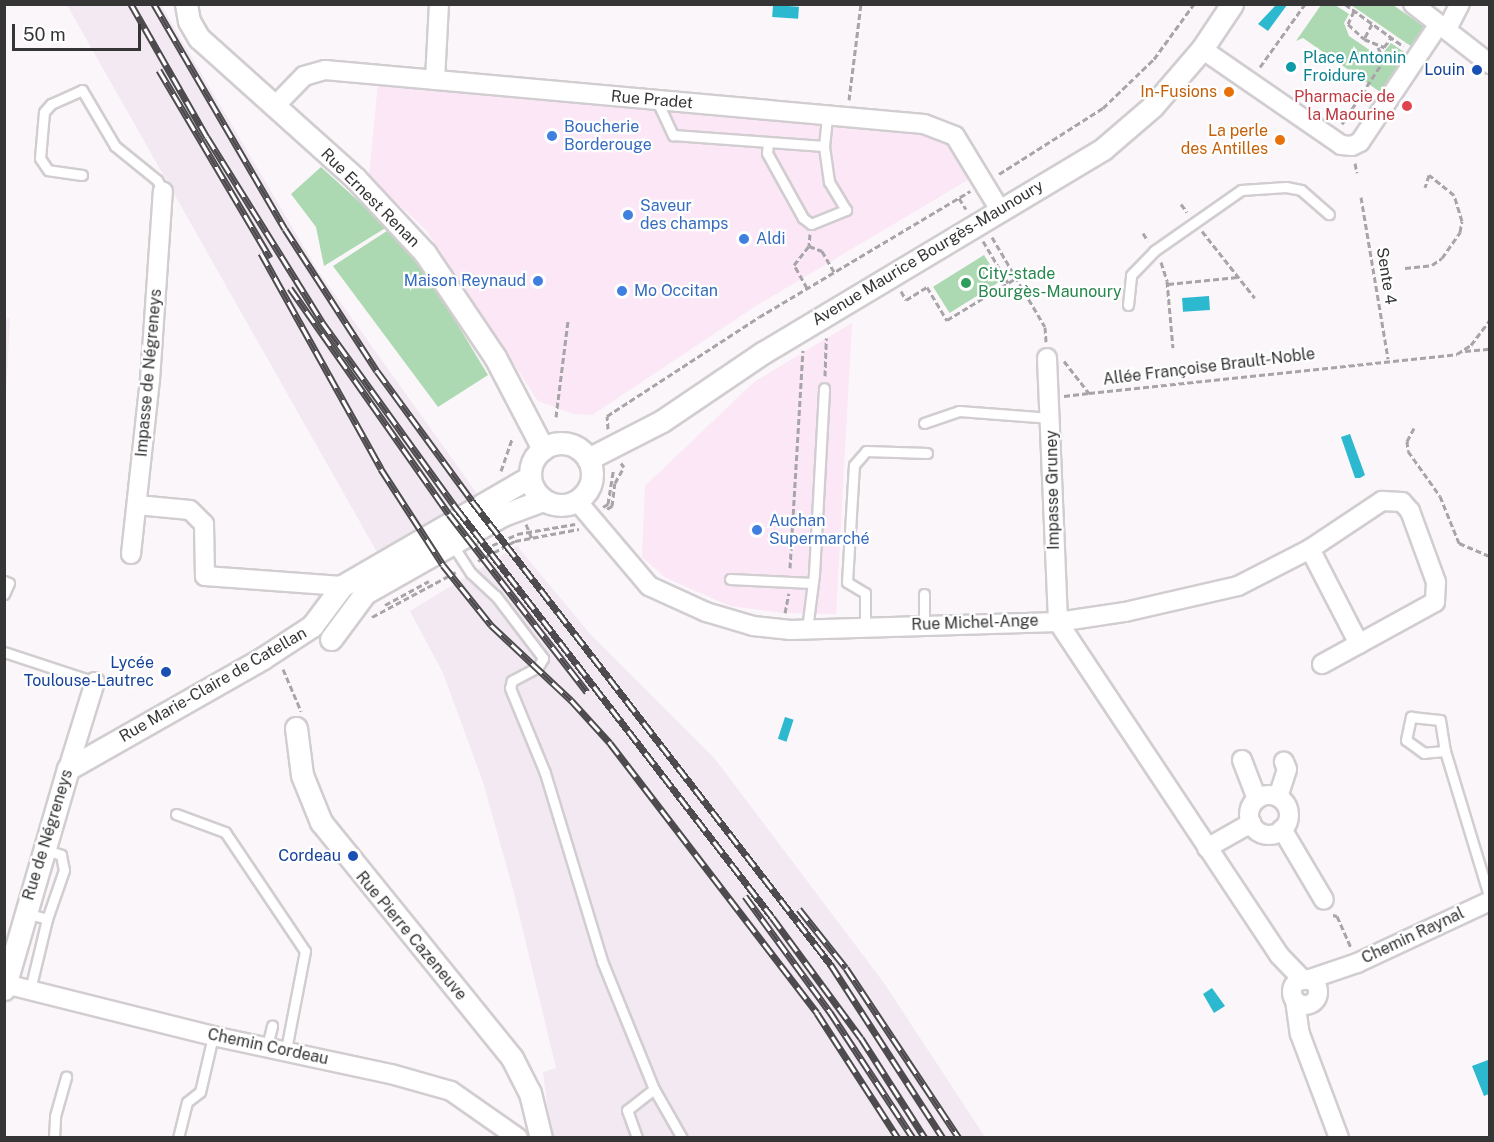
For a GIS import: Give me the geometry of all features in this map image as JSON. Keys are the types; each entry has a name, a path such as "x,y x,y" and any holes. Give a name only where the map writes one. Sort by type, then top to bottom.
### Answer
{"street":[{"name":"Rue Ernest Renan","path":"186,4 189,21 199,38 356,179 425,253 495,357 543,448"},
{"path":"435,80 439,4"},
{"name":"Avenue Maurice Bourgès-Maunoury","path":"588,459 662,421 764,352 1102,149 1153,106 1202,49 1232,4"},
{"path":"1413,4 1440,19 1490,64"},
{"path":"1202,49 1341,145 1360,142 1419,58 1440,19 1460,4"},
{"name":"Rue Pradet","path":"274,107 312,72 435,80 924,124 955,136 1000,210"},
{"name":"Impasse de Négreneys","path":"131,554 150,380 163,191"},
{"name":"Impasse Gruney","path":"1047,358 1052,418 1058,622"},
{"path":"331,639 365,593 503,515 543,500 560,505 577,501 592,477 588,459 567,443 543,448 532,461 530,477 543,500"},
{"name":"Rue Marie-Claire de Catellan","path":"68,770 312,626 342,586 530,477"},
{"name":"Rue Michel-Ange","path":"577,501 639,576 657,592 706,612 753,626 807,629 1058,622 1304,991"},
{"path":"1058,622 1125,612 1214,593 1257,578 1310,549 1382,501 1402,502 1410,511 1436,582 1435,602 1322,664"},
{"path":"137,505 190,510 204,524 205,576 342,586"},
{"path":"1310,549 1359,644"},
{"name":"Rue de Négreneys","path":"4,989 42,849 95,682"},
{"name":"Rue Pierre Cazeneuve","path":"296,728 302,775 321,822 512,1058 530,1093 541,1137"},
{"path":"1242,760 1257,799"},
{"path":"1278,797 1287,769 1284,762"},
{"path":"1267,795 1278,797 1289,812 1282,830 1269,835 1251,824 1249,813 1257,799 1267,795"},
{"path":"1207,848 1251,824"},
{"path":"1282,830 1324,900"},
{"name":"Chemin Raynal","path":"1304,991 1336,971 1358,963 1490,900"},
{"name":"Chemin Cordeau","path":"5,984 213,1036 286,1050 451,1091 518,1137"},
{"path":"1304,991 1300,1034 1339,1137"}],"lane":[{"path":"82,175 48,170 40,158 44,112 51,104 82,90 116,146 157,180 163,191"},
{"path":"657,101 673,135 824,146"},
{"path":"768,142 767,153 803,218 811,224 846,210 829,182 824,146 827,115"},
{"path":"1128,306 1131,275 1154,251 1241,190 1286,187 1301,190 1329,214"},
{"path":"807,629 816,535 824,388"},
{"path":"924,423 959,411 1052,418"},
{"path":"865,627 865,593 847,582 854,465 866,451 927,453"},
{"path":"452,544 543,658 538,667 512,681 510,688 545,773 602,961 654,1089 682,1137"},
{"path":"730,579 812,583"},
{"path":"4,581 9,583 4,594"},
{"path":"924,594 924,624"},
{"path":"4,652 95,682"},
{"path":"1445,751 1424,753 1406,740 1411,717 1440,720 1445,751 1490,900"},
{"path":"176,814 225,832 305,951 286,1050"},
{"path":"30,990 47,919 64,870 61,855 42,849"},
{"path":"24,912 47,919"},
{"path":"267,1046 272,1026"},
{"path":"178,1137 187,1102 200,1092 213,1036"},
{"path":"54,1137 55,1116 66,1077"},
{"path":"638,1137 627,1110 654,1089"}],"path":[{"path":"847,117 861,4"},
{"path":"609,438 607,416 807,288 984,183 1102,108 1154,59 1194,4"},
{"path":"1250,81 1305,4"},
{"path":"1345,4 1419,58"},
{"path":"1354,11 1348,24 1364,39 1378,47 1384,47 1391,38"},
{"path":"1364,39 1372,24"},
{"path":"1332,138 1384,60 1378,47"},
{"path":"1405,268 1432,265 1443,258 1460,232 1462,221 1454,195 1429,175 1425,187"},
{"name":"Sente 4","path":"1361,197 1388,359"},
{"path":"959,198 971,217"},
{"path":"1181,204 1255,298"},
{"path":"807,288 794,265 809,246 811,224"},
{"path":"1143,233 1154,251 1168,284 1173,348"},
{"path":"1008,283 981,234 992,237 1045,327 1047,358"},
{"path":"809,246 822,251 834,272"},
{"path":"1168,284 1238,277"},
{"path":"901,291 906,300 927,288 947,320 1016,278"},
{"path":"556,417 568,320"},
{"path":"1464,351 1489,321"},
{"path":"822,331 827,339 824,388"},
{"path":"782,628 789,582 803,349"},
{"name":"Allée Françoise Brault-Noble","path":"1047,358 1066,362 1089,393 1490,349"},
{"path":"1051,397 1089,393"},
{"path":"1414,428 1407,441 1408,451 1440,496 1459,543 1490,556"},
{"path":"499,477 513,437"},
{"path":"362,622 515,541 581,528 612,506 615,483 624,467 618,459"},
{"path":"530,533 532,539"},
{"path":"781,534 816,535"},
{"path":"1324,900 1332,915 1337,916 1358,963"}],"shaded area":[{"path":"67,5 161,5 318,271 478,495 377,552"},
{"path":"378,83 918,130 948,139 973,177 754,307 592,415 574,414 538,401 426,230 369,176"},
{"path":"10,318 7,376 5,404 5,320"},
{"path":"852,323 836,614 782,613 730,606 666,578 642,557 645,486 754,382"},
{"path":"517,546 591,635 715,759 884,983 985,1137 551,1137 543,1072 556,1068 513,889 483,782 443,673 410,611"}],"green space":[{"path":"1321,5 1335,5 1349,14 1344,23 1349,36 1380,57 1391,43 1410,56 1383,94 1303,38 1296,41"},
{"path":"1351,5 1393,5 1429,30 1415,49"},
{"path":"321,167 387,227 324,266 316,227 291,194"},
{"path":"390,229 433,284 488,375 438,407 333,266"},
{"name":"City-stade Bourgès-Maunoury","path":"984,255 1000,281 950,313 933,287"}],"water":[{"path":"773,5 799,7 798,19 772,17"},
{"path":"1276,5 1287,5 1268,31 1258,24"},
{"path":"1209,296 1210,310 1183,312 1182,298"},
{"path":"1350,434 1365,475 1360,478 1355,478 1341,437"},
{"path":"785,717 794,720 786,742 778,739"},
{"path":"1212,988 1225,1006 1214,1013 1203,994"},
{"path":"1488,1060 1489,1094 1484,1096 1472,1066"}],"railway":[{"path":"131,4 207,137 322,322 457,509 772,917 861,1038 925,1138"},
{"path":"154,4 285,229 377,371 472,501 831,965 943,1138"},
{"path":"159,70 270,258"},
{"path":"261,253 381,469 443,565 491,625 571,700 610,743 817,1013 898,1138"},
{"path":"290,288 449,514 587,692"},
{"path":"745,896 830,1012 913,1138"},
{"path":"799,909 846,968 959,1138"}],"place":[{"name":"Place Antonin Froidure","path":"1291,67"},
{"name":"Louin","path":"1477,70"},
{"name":"In-Fusions","path":"1229,92"},
{"name":"Pharmacie de la Maourine","path":"1407,106"},
{"name":"Boucherie Borderouge","path":"552,136"},
{"name":"La perle des Antilles","path":"1280,140"},
{"name":"Saveur des champs","path":"628,215"},
{"name":"Aldi","path":"744,239"},
{"name":"Maison Reynaud","path":"538,281"},
{"name":"City-stade Bourgès-Maunoury","path":"966,283"},
{"name":"Mo Occitan","path":"622,291"},
{"name":"Auchan Supermarché","path":"757,530"},
{"name":"Lycée Toulouse-Lautrec","path":"166,672"},
{"name":"Cordeau","path":"353,856"}]}
